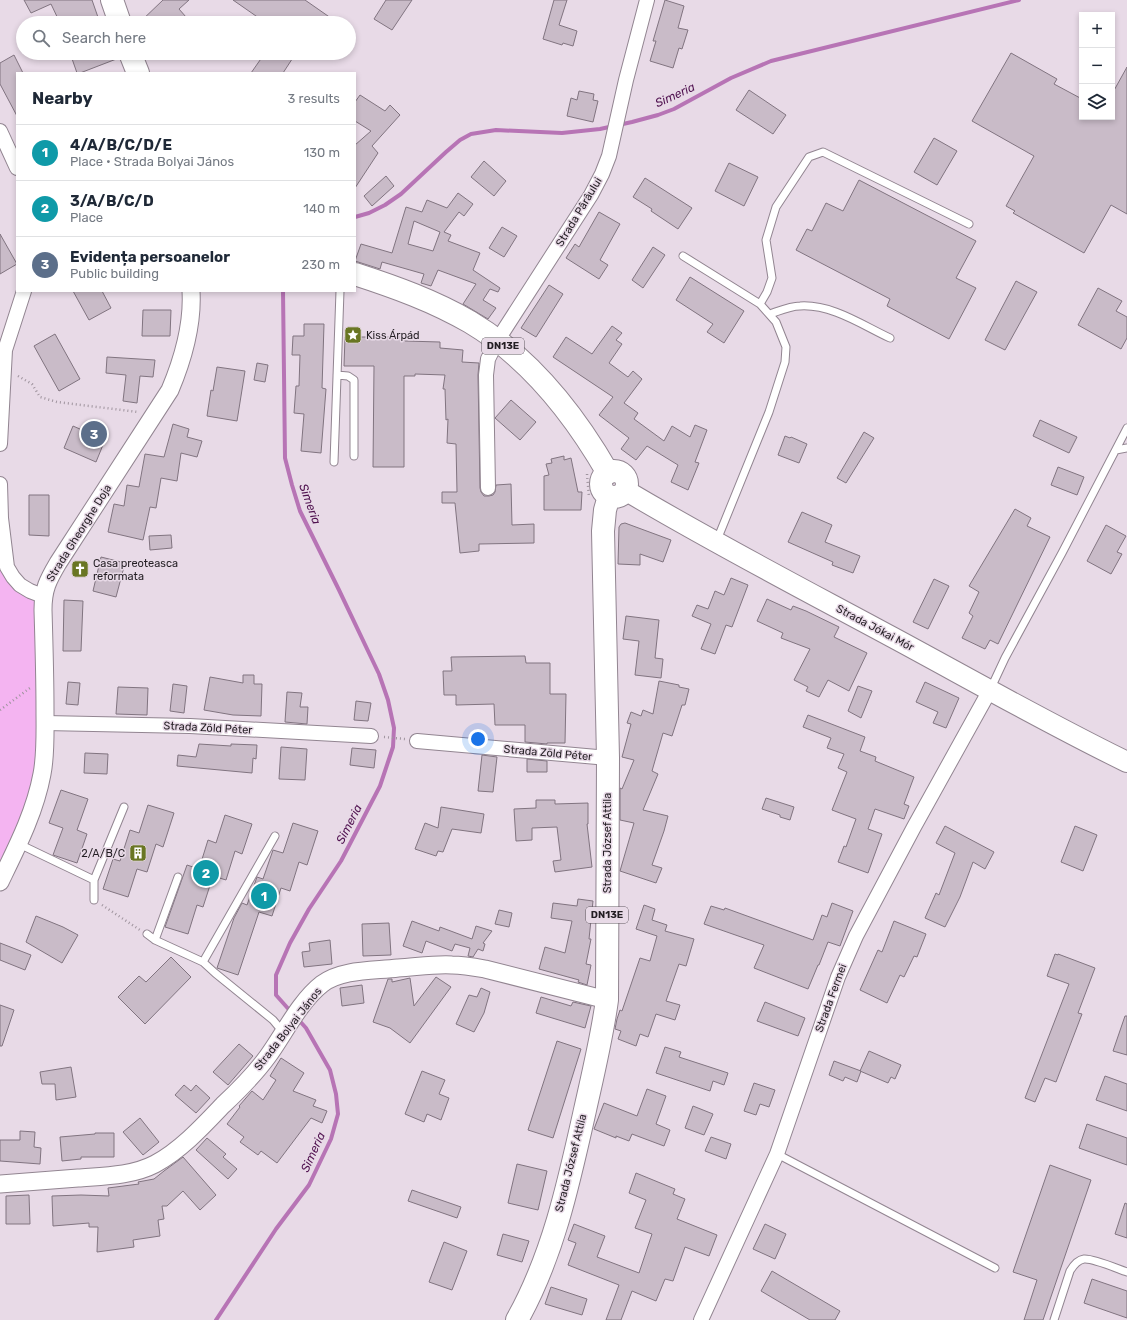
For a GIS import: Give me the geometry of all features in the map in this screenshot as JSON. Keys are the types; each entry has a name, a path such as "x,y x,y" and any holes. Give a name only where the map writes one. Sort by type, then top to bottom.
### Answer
{"main road":[{"path":"112,0 118,16"},
{"path":"133,60 138,72"},
{"name":"DN13E","path":"356,274 434,303 470,322 497,341 523,363 558,400 585,436 608,473 603,478 601,485 604,492 608,496"},
{"name":"Strada Jókai Mór","path":"608,496 684,525 1075,736 1127,762"},
{"name":"Strada József Attila","path":"517,1320 532,1293 544,1263 561,1206 586,1104 602,1032 607,1000 608,758 603,531 604,515 608,496"}],"street":[{"name":"Strada Pârâului","path":"488,488 486,375 488,359 497,341 591,195 602,174 609,156 647,0"},
{"path":"0,131 16,166"},
{"path":"0,444 5,369 3,346 24,292"},
{"name":"Strada Gheorghe Doja","path":"0,882 19,844 29,818 42,774 45,723 43,596 46,585 58,563 170,390 178,372 190,322 191,292"},
{"path":"0,484 0,518 7,567 20,585 30,592 43,596"},
{"name":"Strada Fermei","path":"701,1320 777,1154 848,952 914,827 990,690"},
{"name":"Strada Zöld Péter","path":"45,723 190,726 377,737"},
{"name":"Strada Zöld Péter","path":"417,741 608,758"},
{"name":"Strada Bolyai János","path":"0,1184 116,1175 140,1170 154,1165 181,1147 234,1094 267,1058 283,1032 303,1005 315,991 333,978 360,972 433,965 452,965 485,969 607,1000"}],"lane":[{"path":"760,304 767,292 772,278 766,240 776,207 809,157 823,152 969,224"},
{"path":"683,256 760,304 776,322 786,347 785,362 769,412 716,542"},
{"path":"334,462 340,292"},
{"path":"770,314 799,306 819,307 836,312 890,338"},
{"path":"337,375 348,376 354,380 354,456"},
{"path":"990,690 1005,658 1127,428"},
{"path":"1116,450 1127,448"},
{"path":"94,900 94,880 124,807"},
{"path":"203,962 275,836"},
{"path":"19,844 94,880"},
{"path":"155,940 178,877"},
{"path":"147,934 155,940 203,962 273,1020 283,1032"},
{"path":"777,1154 995,1268"},
{"path":"1054,1320 1070,1271 1079,1261 1084,1259 1091,1260 1127,1272"}],"path":[{"path":"5,369 32,384 40,397 57,402 155,414"},
{"path":"585,467 589,485 608,496"},
{"path":"0,710 30,688 45,686"},
{"path":"377,737 401,738"},
{"path":"94,900 147,934"}],"shaded area":[{"path":"7,567 43,596 45,756 0,882 0,571"}],"building":[{"path":"24,0 92,0 98,16 57,16 51,4 31,13"},
{"path":"163,0 189,0 179,9 185,16 146,16"},
{"path":"233,0 305,0 328,16 256,16"},
{"path":"386,0 412,0 392,30 374,19"},
{"path":"554,0 567,0 559,25 577,31 573,46 563,43 562,45 543,39"},
{"path":"665,0 684,6 678,28 688,30 682,49 679,48 673,68 650,61 656,41 653,41"},
{"path":"1011,53 1057,79 1054,84 1079,97 1079,120 1115,120 1115,89 1127,67 1127,214 1111,205 1084,253 1013,213 1015,211 1006,206 1034,156 972,121"},
{"path":"14,55 22,72 16,72 16,114 0,84 0,63"},
{"path":"72,60 114,60 83,72 77,72"},
{"path":"260,60 291,60 284,72 252,72"},
{"path":"749,90 786,115 773,134 736,110"},
{"path":"579,91 594,94 593,100 598,101 593,122 567,116 571,98 577,100"},
{"path":"360,95 385,111 390,105 400,115 372,146 378,153 356,186 356,144 371,131 356,122 356,101"},
{"path":"934,138 957,151 937,185 914,172"},
{"path":"484,161 506,181 494,196 471,177"},
{"path":"729,163 758,177 744,206 715,191"},
{"path":"386,176 394,186 372,206 364,196"},
{"path":"645,178 692,208 678,229 651,211 652,209 633,197"},
{"path":"859,180 976,241 956,278 976,288 949,339 887,306 890,299 796,250 807,229 812,231 826,203 843,211"},
{"path":"458,193 473,204 464,216 459,212 444,232 451,235 448,241 480,253 473,270 500,288 498,292 490,289 483,300 496,308 488,319 463,304 476,284 438,270 431,286 421,283 424,274 382,262 380,269 356,261 361,244 392,253 406,207 422,212 427,200 447,208","holes":["414,221 440,232 433,251 408,244"]},
{"path":"599,212 620,224 600,260 608,265 599,279 566,258 575,244 579,247"},
{"path":"502,227 517,236 504,257 489,248"},
{"path":"0,234 16,265 0,274"},
{"path":"653,247 665,255 643,288 632,280"},
{"path":"690,277 744,311 724,343 707,332 713,324 676,300"},
{"path":"1016,281 1037,292 1005,350 985,340"},
{"path":"549,285 563,294 536,337 521,328"},
{"path":"1098,288 1122,301 1116,311 1127,317 1127,338 1121,349 1078,325"},
{"path":"74,292 103,292 111,308 89,320"},
{"path":"143,310 171,310 170,336 142,336"},
{"path":"304,324 324,324 322,388 326,389 321,453 301,451 304,414 294,413 296,386 299,386 300,355 292,355 293,336 304,336"},
{"path":"612,326 622,333 616,340 622,344 609,363 628,377 633,371 642,379 624,403 638,413 634,419 664,441 672,426 690,437 695,425 707,430 695,462 699,463 688,490 671,482 678,465 647,446 636,460 621,449 629,438 599,415 613,397 553,357 566,337 592,354"},
{"path":"55,334 80,379 59,391 34,346"},
{"path":"345,337 405,337 405,341 440,342 440,348 463,350 462,362 479,363 481,492 484,496 493,495 496,485 511,484 512,525 534,524 534,543 479,544 479,551 460,553 455,503 442,503 442,492 457,492 456,444 447,443 448,419 446,420 445,389 443,389 445,375 415,374 415,376 404,376 404,467 373,467 374,366 344,366"},
{"path":"107,357 155,360 153,377 140,376 137,403 123,401 126,375 106,373"},
{"path":"257,363 268,365 265,382 254,380"},
{"path":"217,367 245,371 237,421 207,416 211,390 213,391"},
{"path":"511,400 536,422 520,440 495,418"},
{"path":"1040,420 1077,437 1069,453 1033,436"},
{"path":"173,424 189,429 187,437 202,441 197,457 181,453 177,481 161,478 156,508 150,507 143,540 108,532 114,504 124,506 127,485 139,487 145,454 164,457"},
{"path":"73,426 105,440 96,462 64,448"},
{"path":"864,432 874,438 846,483 837,478"},
{"path":"785,436 807,444 799,463 778,455"},
{"path":"564,456 564,460 571,458 578,492 582,492 581,510 544,510 544,476 549,475 546,464 552,463 551,459"},
{"path":"1058,467 1084,477 1077,495 1051,485"},
{"path":"29,495 49,495 49,536 29,535"},
{"path":"1015,509 1031,518 1027,526 1050,537 998,644 990,640 985,649 962,638 973,616 969,613 979,592 969,586"},
{"path":"802,512 832,525 825,542 860,556 853,573 832,565 833,562 788,542"},
{"path":"625,523 671,540 663,562 640,554 640,565 618,564 619,527 621,524"},
{"path":"1106,525 1126,536 1117,552 1122,554 1111,574 1087,561"},
{"path":"171,535 172,548 150,550 149,536"},
{"path":"101,557 125,563 116,597 93,591"},
{"path":"731,578 748,585 732,627 726,625 715,654 701,649 711,624 692,616 697,605 708,609 715,591 724,595"},
{"path":"934,579 949,586 928,629 913,622"},
{"path":"767,599 791,610 793,606 806,611 839,627 834,637 867,653 849,691 828,680 819,697 806,691 808,687 794,680 810,649 781,638 783,633 757,621"},
{"path":"64,600 83,601 81,651 63,651"},
{"path":"626,616 659,620 655,658 663,659 661,678 635,675 639,641 623,639"},
{"path":"525,656 526,663 550,663 550,694 566,694 565,743 547,744 525,742 525,725 495,725 494,704 456,705 456,695 444,695 443,671 452,671 451,657"},
{"path":"243,675 254,675 254,684 262,684 261,716 233,715 204,710 210,677 243,683"},
{"path":"659,681 679,685 679,687 689,689 685,705 682,705 672,736 663,733 652,771 658,774 643,810 668,816 652,865 662,868 656,883 620,871 634,823 620,820 620,788 622,789 634,760 622,757 631,724 627,723 631,712 641,716 643,710 653,714"},
{"path":"68,682 80,683 78,705 66,704"},
{"path":"925,682 959,698 946,728 933,723 938,712 916,702"},
{"path":"173,684 187,686 184,713 170,711"},
{"path":"858,686 872,691 861,718 848,711"},
{"path":"118,687 148,688 147,715 116,714"},
{"path":"287,692 302,693 300,707 308,707 307,724 285,722"},
{"path":"356,701 371,703 368,721 354,720"},
{"path":"808,715 865,737 860,751 876,757 875,761 914,777 904,804 909,806 904,819 875,809 868,829 882,834 868,873 838,862 844,846 846,847 856,819 832,810 847,772 838,768 844,754 827,748 831,738 803,727"},
{"path":"199,744 231,746 231,744 257,745 256,759 253,758 252,773 177,766 178,755 196,757"},
{"path":"281,747 307,749 305,780 279,779"},
{"path":"352,748 376,750 374,768 350,765"},
{"path":"85,753 108,754 107,774 84,773"},
{"path":"482,755 497,757 493,792 478,791"},
{"path":"527,759 547,761 547,772 527,772"},
{"path":"61,790 88,799 77,830 87,834 77,863 53,855 63,828 49,823"},
{"path":"766,798 794,807 790,820 762,809"},
{"path":"536,800 555,800 555,804 588,803 587,824 592,867 555,872 553,861 561,860 557,827 532,828 532,840 516,841 514,809 536,808"},
{"name":"2/A/B/C","path":"148,805 174,813 163,847 156,844 147,872 137,869 128,897 103,889 113,859 120,861 130,830 139,833"},
{"path":"441,807 484,814 481,833 452,829 443,852 438,851 436,856 415,849 425,823 438,828"},
{"path":"225,815 252,824 242,854 235,851 226,880 213,876 203,907 197,905 188,934 165,927 187,865 199,869 208,840 216,843"},
{"path":"293,823 318,831 307,865 299,862 290,891 281,888 272,916 259,912 238,975 217,968 234,918 242,903 247,905 257,877 263,879 273,850 283,853"},
{"path":"945,826 994,852 985,869 973,862 960,897 945,927 925,918 936,893 939,895 955,853 936,843"},
{"path":"1075,826 1097,835 1083,871 1061,862"},
{"path":"578,899 593,901 589,939 591,939 586,964 591,965 587,985 578,982 579,980 539,969 545,947 565,953 572,921 551,918 553,903 577,906"},
{"path":"832,903 853,911 840,946 828,942 808,989 754,968 764,945 704,924 711,906 724,910 725,908 813,940 822,915 827,917"},
{"path":"644,905 655,909 652,920 667,925 665,931 694,939 686,966 679,964 666,1001 680,1005 675,1020 656,1014 648,1037 640,1034 636,1046 618,1039 621,1031 615,1029 620,1010 622,1011 640,958 650,961 657,936 636,929"},
{"path":"499,910 512,913 509,927 495,924"},
{"path":"36,916 78,935 62,963 26,942"},
{"path":"412,921 439,931 440,927 472,939 476,926 492,931 483,943 485,944 483,951 478,949 473,957 468,956 470,948 455,944 452,951 426,941 422,953 403,946"},
{"path":"894,921 926,934 917,957 914,956 904,977 900,975 887,1003 860,990 878,950 882,952"},
{"path":"389,923 391,955 363,956 362,924"},
{"path":"330,940 332,964 304,967 302,952 310,951 309,943"},
{"path":"0,943 31,955 25,970 0,960"},
{"path":"1055,954 1095,968 1078,1013 1082,1014 1056,1082 1045,1078 1035,1102 1025,1098 1069,984 1047,976"},
{"path":"171,957 191,977 145,1024 118,997 139,976 146,982"},
{"path":"436,977 451,987 410,1043 390,1028 373,1022 388,979 392,979 392,982 410,978 414,1006"},
{"path":"362,985 364,1003 342,1006 340,988"},
{"path":"481,988 490,992 484,1013 474,1032 456,1024 469,995 477,997"},
{"path":"541,997 571,1006 573,1002 591,1006 585,1028 536,1013"},
{"path":"765,1002 805,1018 798,1036 757,1021"},
{"path":"0,1005 14,1010 2,1046 0,1046"},
{"path":"1125,1016 1127,1016 1127,1055 1113,1051"},
{"path":"557,1041 581,1049 553,1138 528,1130"},
{"path":"239,1044 253,1056 228,1085 213,1072"},
{"path":"665,1047 681,1052 679,1057 728,1073 724,1085 713,1081 710,1091 656,1073"},
{"path":"869,1051 901,1065 895,1079 891,1077 888,1083 860,1071"},
{"path":"281,1058 304,1073 293,1091 316,1100 313,1106 327,1111 322,1123 311,1118 277,1163 261,1151 258,1155 240,1142 244,1137 227,1124 240,1107 239,1106 252,1091 263,1100 276,1080 270,1076"},
{"path":"834,1061 861,1071 857,1082 845,1077 843,1081 829,1075"},
{"path":"71,1067 76,1097 56,1100 55,1084 42,1084 40,1072"},
{"path":"422,1071 445,1080 439,1094 449,1098 441,1120 427,1114 424,1122 405,1114"},
{"path":"1105,1076 1127,1084 1127,1111 1096,1100"},
{"path":"754,1083 775,1090 769,1107 760,1104 756,1115 744,1111"},
{"path":"184,1085 191,1091 196,1085 210,1098 196,1113 175,1095"},
{"path":"647,1089 666,1096 656,1124 670,1130 664,1146 632,1134 629,1141 616,1136 616,1138 594,1129 604,1103 637,1116"},
{"path":"693,1106 713,1114 704,1135 685,1128"},
{"path":"140,1118 159,1142 143,1155 123,1132"},
{"path":"1087,1124 1127,1138 1127,1165 1079,1148"},
{"path":"20,1131 35,1132 34,1147 41,1148 40,1164 0,1161 0,1140 20,1140"},
{"path":"95,1133 114,1133 114,1157 81,1157 81,1159 62,1161 60,1137"},
{"path":"711,1137 731,1144 726,1159 705,1151"},
{"path":"207,1138 226,1154 223,1157 237,1169 228,1179 196,1150"},
{"path":"183,1157 216,1195 200,1210 183,1191 167,1206 162,1206 164,1219 158,1220 160,1236 133,1240 134,1247 97,1252 98,1227 89,1227 89,1223 53,1226 52,1196 109,1196 108,1188 139,1184 138,1182 154,1179"},
{"path":"517,1164 547,1171 538,1210 508,1203"},
{"path":"1050,1165 1091,1180 1043,1320 1024,1320 1037,1280 1013,1272"},
{"path":"636,1173 675,1189 673,1194 685,1199 677,1219 717,1235 709,1256 685,1247 673,1281 665,1279 656,1301 632,1291 621,1320 606,1320 619,1285 568,1265 576,1243 568,1240 574,1224 605,1236 597,1257 639,1273 652,1234 635,1228 646,1200 629,1193"},
{"path":"412,1190 461,1207 457,1218 408,1201"},
{"path":"29,1195 30,1224 6,1224 6,1196"},
{"path":"1125,1203 1127,1204 1127,1238 1115,1234"},
{"path":"765,1224 786,1234 775,1259 753,1249"},
{"path":"503,1234 529,1241 522,1262 497,1255"},
{"path":"444,1242 467,1251 452,1290 429,1282"},
{"path":"772,1271 840,1311 835,1320 810,1320 761,1291"},
{"path":"1092,1279 1127,1291 1127,1318 1084,1303"},
{"path":"551,1287 587,1299 582,1315 545,1304"}],"waterway":[{"name":"Simeria","path":"356,217 369,213 385,205 401,194 446,152 460,140 471,134 496,130 562,133 600,129 632,122 674,109 731,78 771,61 1019,0"},
{"name":"Simeria","path":"283,292 285,458 300,511 379,674 388,700 394,728 393,747 380,786 341,861 309,909 290,943 276,975 276,995 292,1013"},
{"name":"Simeria","path":"216,1320 276,1229 309,1185 331,1139 338,1114 336,1094 330,1070 306,1028 297,1018"}],"place":[{"name":"Kiss Árpád","path":"353,335"},
{"name":"Evidența persoanelor","path":"94,434"},
{"name":"Casa preoteasca reformata","path":"80,569"},
{"name":"2/A/B/C","path":"138,853"},
{"name":"3/A/B/C/D","path":"206,873"},
{"name":"4/A/B/C/D/E","path":"264,896"}]}
